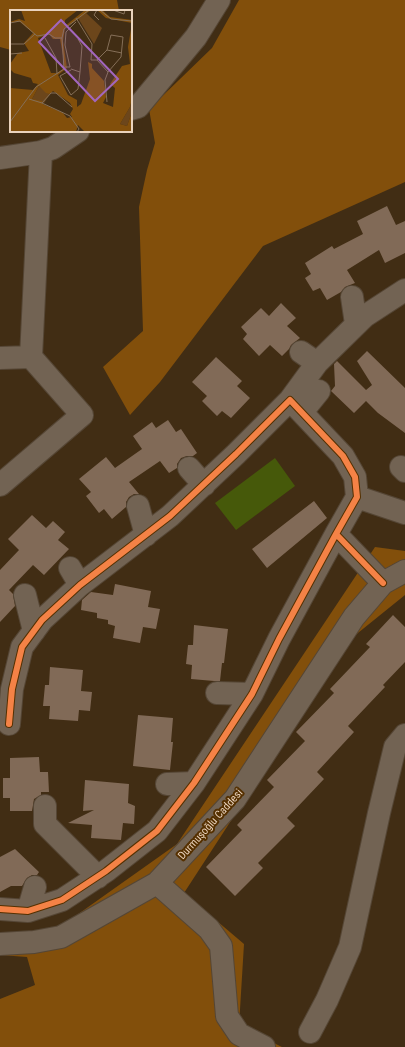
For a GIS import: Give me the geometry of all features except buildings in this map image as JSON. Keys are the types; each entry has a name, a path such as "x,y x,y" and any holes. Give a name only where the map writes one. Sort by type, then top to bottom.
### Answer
{"street":[{"path":"132,109 138,107 196,37 219,0"},
{"path":"0,158 41,152 53,148 77,132"},
{"path":"0,485 82,415 31,357 41,152"},
{"path":"296,406 309,357 365,316 405,290"},
{"path":"352,297 356,324"},
{"path":"0,358 31,357"},
{"path":"0,697 28,639 42,620 81,580 102,568 170,516 204,485 252,425 296,406 319,391"},
{"path":"0,909 28,911 62,900 98,877 116,854 157,831 194,783 252,694 279,639 357,496 355,477 343,456 296,406"},
{"path":"189,468 204,485"},
{"path":"357,496 405,513"},
{"path":"138,506 146,535"},
{"path":"336,534 383,583"},
{"name":"Durmuşoğlu Caddesi","path":"0,944 34,942 62,937 157,883 235,799 354,616 383,583 405,571"},
{"path":"9,724 12,689 28,639 24,595"},
{"path":"217,693 252,694"},
{"path":"310,1032 327,1000 350,947 395,747 405,735"},
{"path":"167,784 194,783"},
{"path":"45,806 45,824 98,877"},
{"path":"157,883 210,929 221,946 227,1016 239,1034 264,1047"},
{"path":"28,911 35,887"}],"shaded area":[{"path":"0,0 117,0 119,10 10,10 10,50 0,47"},
{"path":"239,0 405,0 405,182 263,246 160,382 130,415 103,367 143,331 139,207 147,170 155,143 149,109 212,48"},
{"path":"275,458 295,486 236,530 215,503"},
{"path":"375,547 405,551 405,595 348,641 184,893 244,944 239,1026 282,1047 0,1047 0,999 35,985 27,957 0,955 43,939 177,844"}],"cycle path":[{"path":"9,724 12,689 22,647 42,620 80,585 170,516 236,454 290,400 343,456 355,477 357,497 336,534"},
{"path":"0,909 28,911 62,900 106,871 157,831 194,783 252,694 279,639 336,534 383,583"}]}
